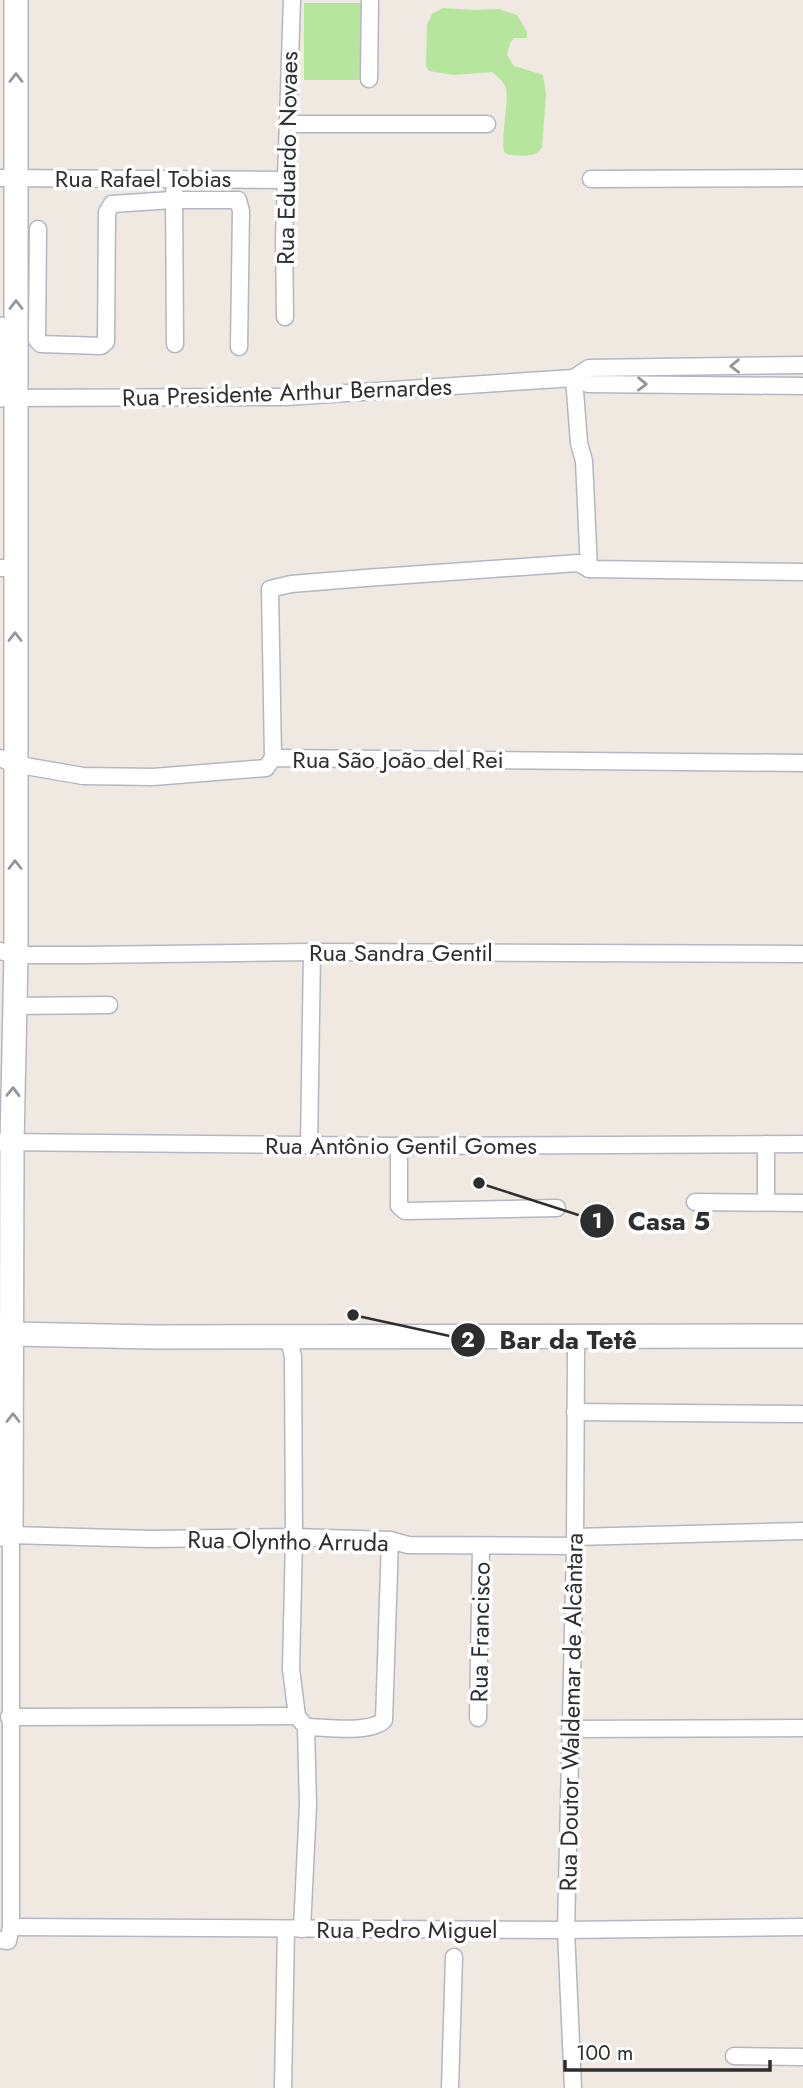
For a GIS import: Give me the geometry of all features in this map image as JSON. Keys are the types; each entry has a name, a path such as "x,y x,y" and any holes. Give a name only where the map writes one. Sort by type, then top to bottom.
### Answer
{"street":[{"path":"5,1934 9,1717 5,1534 6,1142 15,1006 8,953 5,397 8,178 16,0"},
{"name":"Rua Eduardo Novaes","path":"285,317 284,239 292,0"},
{"path":"369,79 370,0"},
{"path":"288,124 487,124"},
{"name":"Rua Rafael Tobias","path":"8,178 286,180"},
{"path":"174,178 175,344"},
{"path":"591,179 803,178"},
{"path":"38,229 37,340 41,344 101,346 106,342 107,212 112,204 235,199 239,202 239,347"},
{"path":"0,328 6,373"},
{"name":"Rua Presidente Arthur Bernardes","path":"574,379 589,368 803,365"},
{"path":"574,379 579,443 584,461 589,569"},
{"name":"Rua Presidente Arthur Bernardes","path":"5,397 286,397 574,379 588,384 803,386"},
{"path":"273,758 270,589 291,584 578,563 589,569 803,572"},
{"name":"Rua São João del Rei","path":"7,761 83,776 153,777 267,768 273,758 803,763"},
{"path":"309,1146 312,952"},
{"name":"Rua Sandra Gentil","path":"8,953 803,954"},
{"path":"15,1006 109,1005"},
{"name":"Rua Antônio Gentil Gomes","path":"6,1142 309,1146 803,1143"},
{"path":"766,1144 766,1202"},
{"path":"399,1146 399,1206 405,1211 557,1208"},
{"path":"695,1202 803,1203"},
{"path":"6,1336 803,1336"},
{"path":"283,2088 294,1929 308,1805 302,1721 291,1669 294,1537 293,1356 288,1337"},
{"name":"Rua Doutor Waldemar de Alcântara","path":"572,1337 576,1349 575,1542 566,1930 573,2088"},
{"path":"575,1412 803,1414"},
{"name":"Rua Olyntho Arruda","path":"5,1534 152,1539 294,1537 390,1540 408,1545 481,1546 803,1531"},
{"path":"9,1717 302,1721 364,1728 380,1724 384,1720 390,1540"},
{"name":"Rua Francisco","path":"478,1718 481,1546"},
{"path":"570,1729 803,1728"},
{"name":"Rua Pedro Miguel","path":"5,1934 294,1929 803,1927"},
{"path":"450,2088 454,1957"},
{"path":"734,2056 803,2057"}],"green space":[{"path":"304,3 362,3 361,80 304,80"},
{"path":"443,8 499,9 517,15 527,32 527,38 514,38 507,55 514,66 543,75 546,94 542,147 536,153 523,156 504,152 506,89 492,72 454,75 429,71 426,66 427,25 432,14"}],"place":[{"name":"Casa 5","path":"479,1183"},
{"name":"Bar da Tetê","path":"353,1315"}]}
